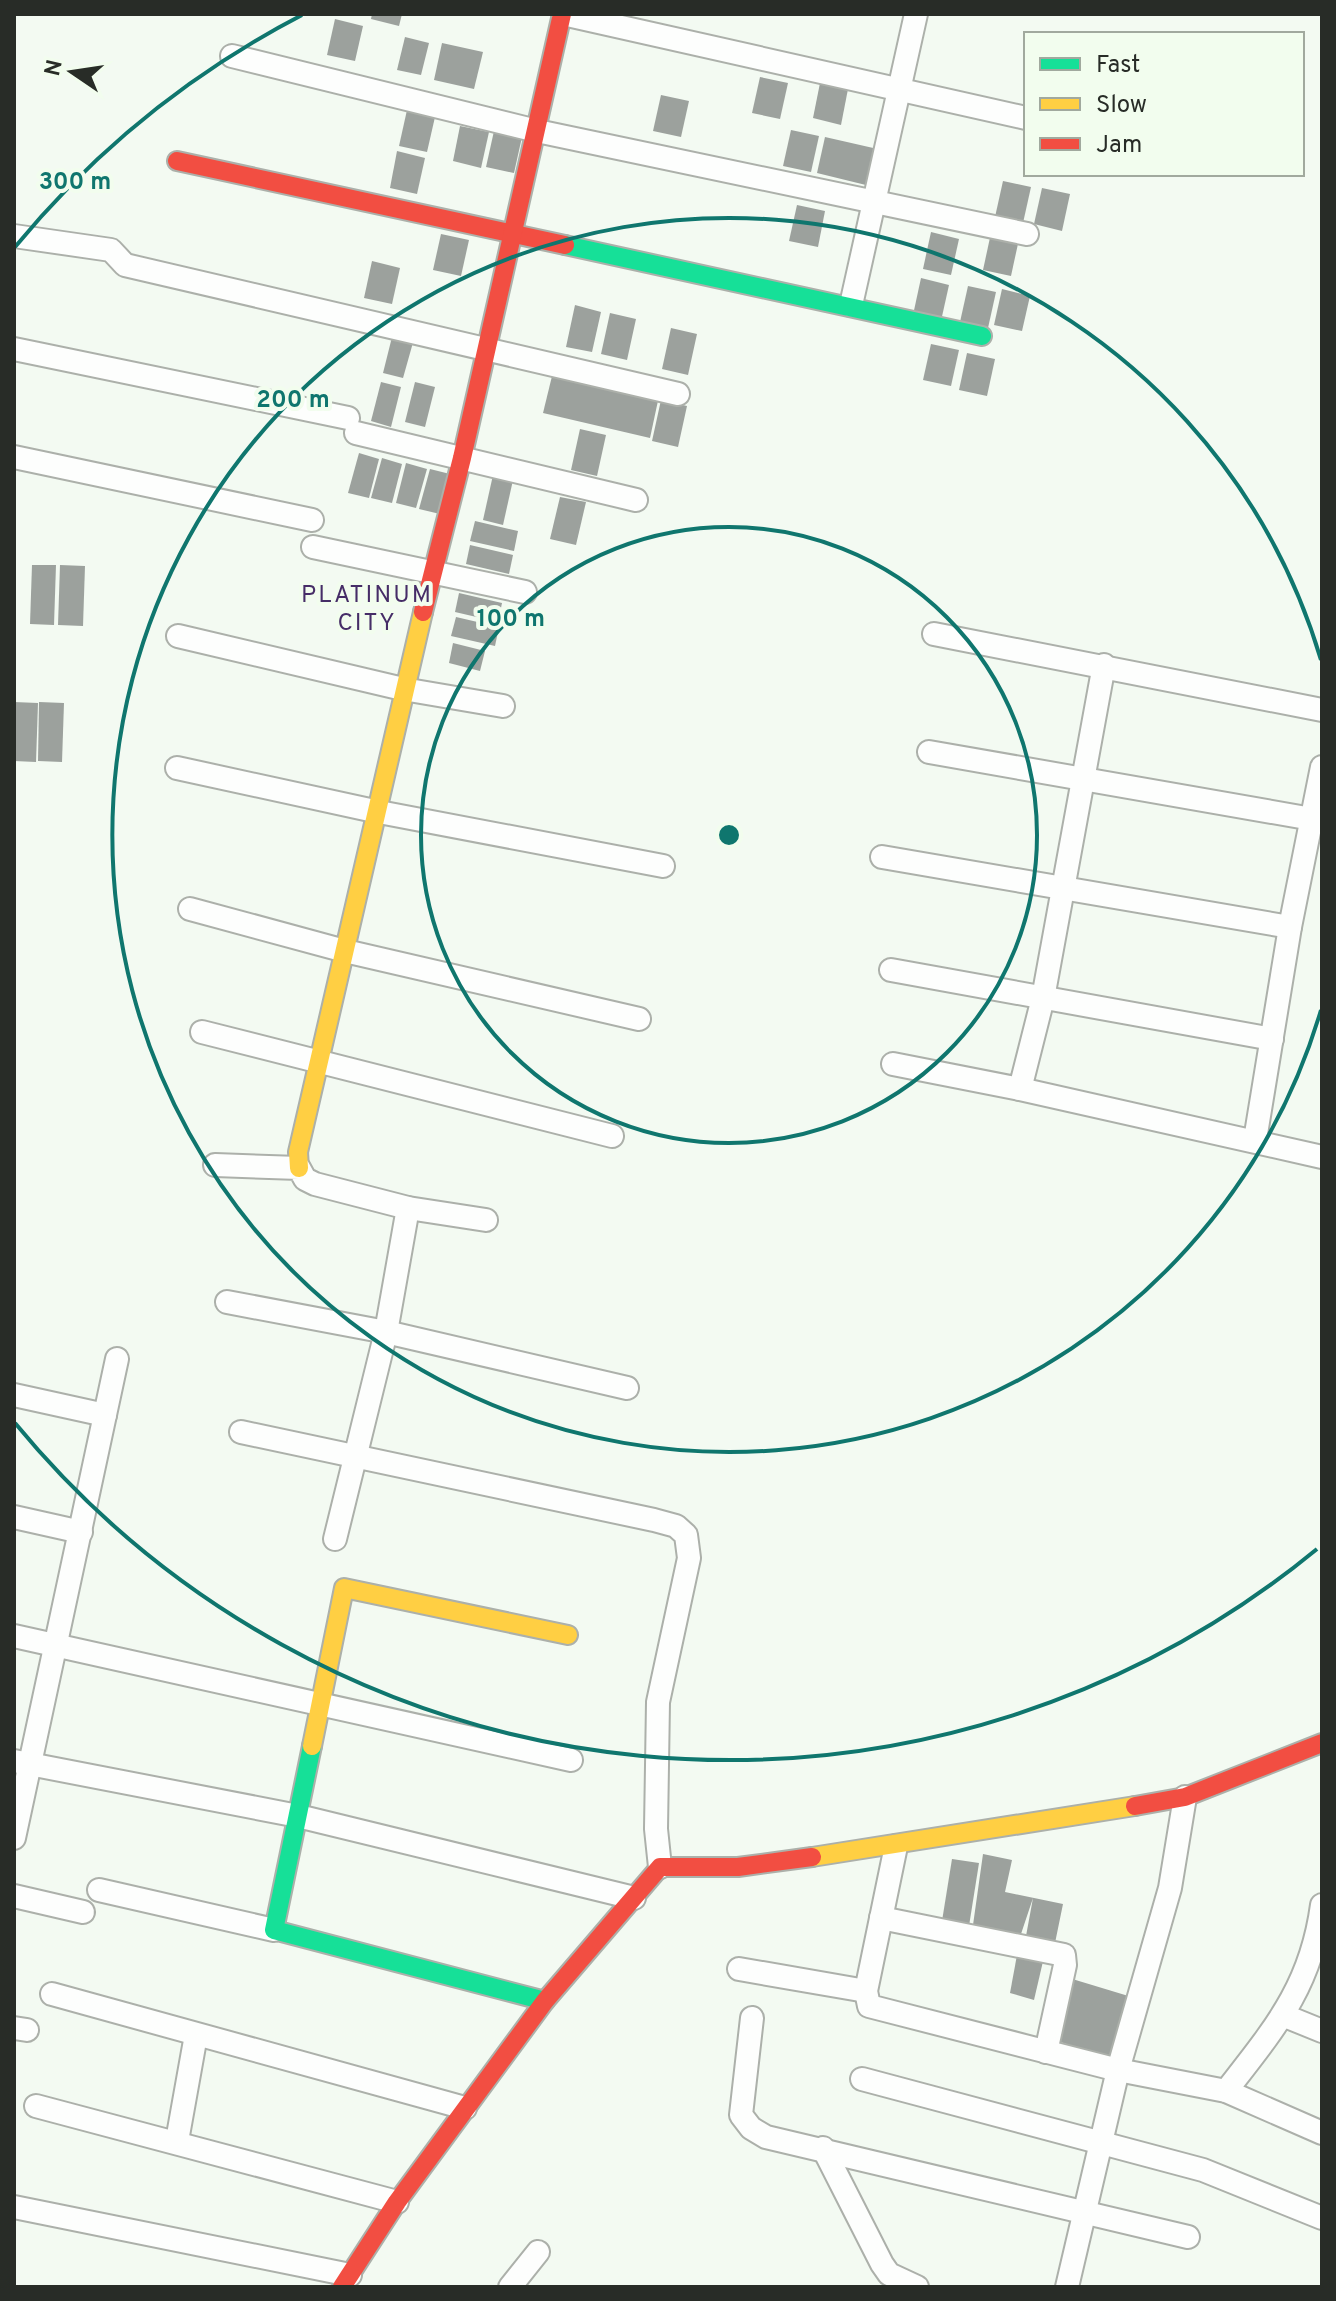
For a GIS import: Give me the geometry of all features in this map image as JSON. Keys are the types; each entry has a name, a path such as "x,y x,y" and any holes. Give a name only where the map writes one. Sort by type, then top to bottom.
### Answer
{"street":[{"path":"486,1220 408,1208 315,1184 305,1179 299,1168 298,1152 379,812 403,689 462,458 563,14 1024,118"},
{"path":"851,305 916,14"},
{"path":"232,56 537,131 1027,234"},
{"path":"177,161 851,305 982,336"},
{"path":"14,236 111,250 125,265 678,394"},
{"path":"14,349 352,425 462,458 636,500"},
{"path":"14,457 312,520"},
{"path":"313,547 525,592"},
{"path":"934,634 1322,710"},
{"path":"178,636 403,689 503,706"},
{"path":"1020,1089 1043,998 1104,665"},
{"path":"929,752 1312,819"},
{"path":"1255,1140 1290,927 1322,767"},
{"path":"177,768 379,812 663,866"},
{"path":"882,857 1290,927"},
{"path":"190,909 345,951 639,1019"},
{"path":"891,970 1272,1039"},
{"path":"202,1032 612,1136"},
{"path":"893,1064 1020,1089 1322,1157"},
{"path":"215,1165 299,1168"},
{"path":"335,1539 386,1332 408,1208"},
{"path":"227,1302 386,1332 627,1388"},
{"path":"14,1838 22,1763 57,1645 117,1359"},
{"path":"14,1395 105,1415"},
{"path":"14,2207 346,2281 397,2202 545,2001 660,1867 656,1829 658,1702 689,1558 686,1535 676,1526 654,1520 241,1432"},
{"path":"14,1517 81,1532"},
{"path":"274,1930 344,1588 568,1635"},
{"path":"14,1636 571,1760"},
{"path":"660,1867 738,1867 896,1846 1185,1797 1322,1743"},
{"path":"22,1763 298,1816 634,1898"},
{"path":"1067,2287 1118,2070 1170,1888 1185,1797"},
{"path":"896,1846 866,1991 869,2006 882,2012 1118,2070 1226,2091 1322,2133"},
{"path":"99,1890 274,1930 545,2001"},
{"path":"14,1896 83,1912"},
{"path":"1226,2091 1285,2016 1309,1961 1322,1905"},
{"path":"881,1918 1064,1955 1065,1965 1046,2052"},
{"path":"739,1969 866,1991"},
{"path":"52,1994 465,2108"},
{"path":"1285,2016 1322,2031"},
{"path":"752,2018 741,2115 751,2128 766,2137 823,2148 1083,2214 1188,2237"},
{"path":"177,2141 196,2035"},
{"path":"862,2079 1203,2170 1322,2218"},
{"path":"36,2106 177,2141 397,2202"},
{"path":"823,2148 882,2264 889,2274 917,2287"},
{"path":"510,2287 538,2252"}],"building":[{"path":"372,14 402,14 399,26 371,19"},
{"path":"335,19 363,26 355,61 327,55"},
{"path":"405,37 429,43 421,75 397,70"},
{"path":"442,43 483,52 474,89 434,80"},
{"path":"760,77 788,83 780,119 752,113"},
{"path":"820,83 848,89 841,125 813,118"},
{"path":"661,95 689,101 681,137 653,131"},
{"path":"407,110 435,117 427,152 399,146"},
{"path":"460,126 489,132 481,168 453,161"},
{"path":"791,130 819,136 811,172 783,166"},
{"path":"494,131 522,137 514,173 486,167"},
{"path":"825,137 882,150 874,187 817,173"},
{"path":"397,151 425,158 417,194 390,188"},
{"path":"1003,181 1031,187 1023,223 995,217"},
{"path":"1042,188 1070,194 1062,231 1034,224"},
{"path":"797,205 825,211 818,247 789,241"},
{"path":"931,232 959,239 951,275 923,269"},
{"path":"991,233 1019,239 1011,276 983,270"},
{"path":"441,234 469,240 461,276 433,270"},
{"path":"372,261 400,268 392,304 364,298"},
{"path":"921,278 949,285 941,321 913,315"},
{"path":"968,286 996,292 988,328 960,322"},
{"path":"1002,289 1030,296 1022,331 994,325"},
{"path":"575,305 601,312 592,352 566,347"},
{"path":"610,313 636,319 627,360 601,354"},
{"path":"671,328 697,334 688,375 662,369"},
{"path":"393,333 414,339 403,378 383,373"},
{"path":"931,344 959,350 951,386 923,380"},
{"path":"967,353 995,359 987,396 959,390"},
{"path":"553,372 659,396 650,438 543,413"},
{"path":"381,382 401,387 391,427 371,421"},
{"path":"415,382 435,387 425,427 405,422"},
{"path":"661,400 687,406 678,447 652,441"},
{"path":"580,429 606,435 597,476 571,470"},
{"path":"359,453 379,459 369,498 348,493"},
{"path":"382,458 402,464 392,503 371,498"},
{"path":"406,463 427,469 416,508 396,503"},
{"path":"430,469 450,474 440,514 419,509"},
{"path":"493,475 513,480 503,525 483,520"},
{"path":"560,497 586,502 576,545 550,539"},
{"path":"475,521 518,531 514,551 470,541"},
{"path":"470,545 513,555 509,574 466,564"},
{"path":"32,565 56,565 54,625 30,624"},
{"path":"60,565 85,566 83,626 58,625"},
{"path":"459,593 502,603 498,622 455,612"},
{"path":"456,617 499,627 495,646 451,636"},
{"path":"453,643 485,651 480,671 449,663"},
{"path":"14,702 38,703 36,762 14,761"},
{"path":"39,702 64,703 62,762 38,761"},
{"path":"983,1854 1012,1860 1005,1892 1063,1904 1055,1943 1026,1936 1033,1898 1021,1934 973,1925"},
{"path":"952,1859 979,1863 969,1926 942,1921"},
{"path":"1017,1955 1044,1957 1034,2000 1010,1993"},
{"path":"1069,1978 1135,1998 1110,2058 1051,2039"}],"traffic: fast":[{"path":"565,245 982,336"},
{"path":"312,1746 274,1930 545,2001"}],"traffic: slow":[{"path":"299,1168 298,1152 423,612"},
{"path":"312,1746 344,1588 568,1635"},
{"path":"812,1857 1135,1806"}],"traffic: jam":[{"path":"423,612 462,458 562,14"},
{"path":"177,161 565,245"},
{"path":"1135,1806 1185,1797 1322,1743"},
{"path":"342,2287 397,2202 545,2001 660,1867 738,1867 812,1857"}],"district":[{"name":"PLATINUM CITY","path":"367,608"}]}
